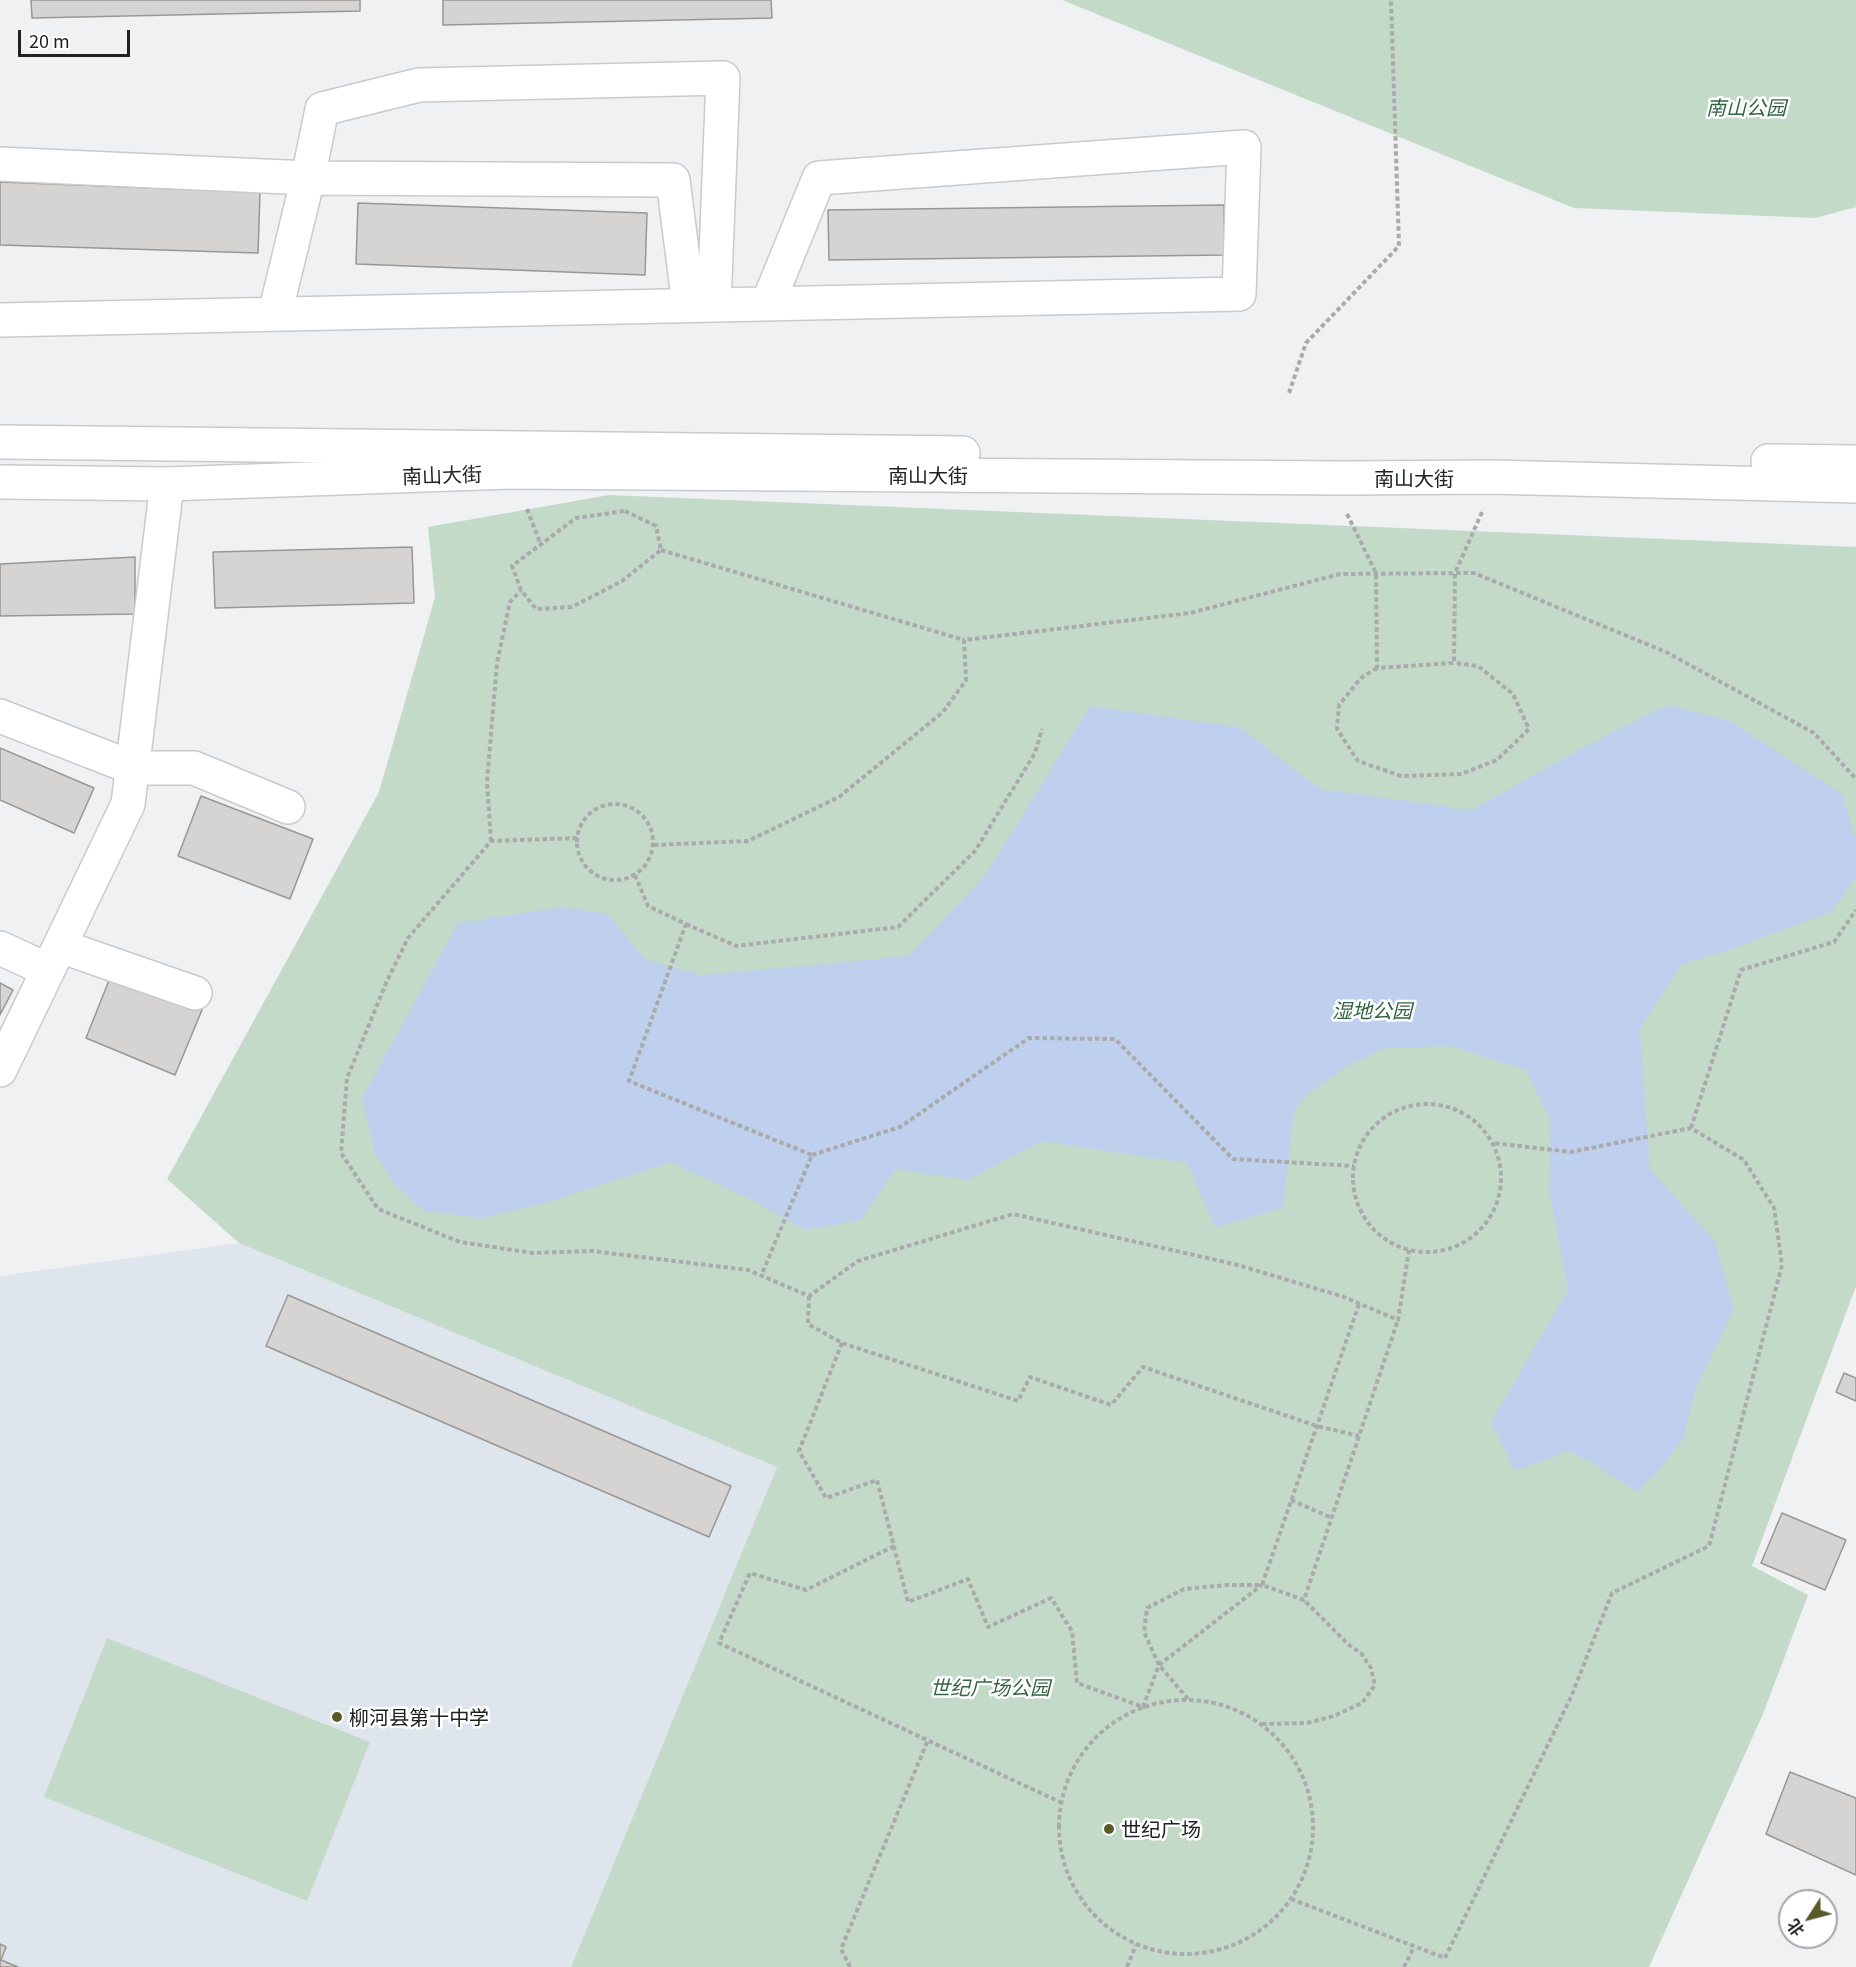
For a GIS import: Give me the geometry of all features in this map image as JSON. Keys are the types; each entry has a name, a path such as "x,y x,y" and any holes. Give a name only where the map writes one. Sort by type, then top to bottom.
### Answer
{"street":[{"path":"275,314 322,110 419,85 723,78 701,305"},
{"path":"0,320 1239,294 1244,147 819,178 768,303"},
{"path":"0,164 308,178 673,180 701,305"},
{"name":"南山大街","path":"0,442 1856,462"},
{"name":"南山大街","path":"0,482 167,484 510,472 1491,477 1856,486"},
{"path":"0,1070 128,804 167,484"},
{"path":"0,716 133,768 194,768 288,807"},
{"path":"0,948 54,958 195,993"}],"path":[{"path":"1289,393 1306,343 1399,246 1391,0"},
{"path":"1342,505 1376,573 1377,668"},
{"path":"1454,663 1455,573 1482,510"},
{"path":"625,512 656,526 661,550 622,581 572,607 536,609 521,590 512,566 576,518 625,512"},
{"path":"661,550 964,640 1190,613 1340,574 1474,573 1666,652 1814,733 1856,780"},
{"path":"521,590 510,602 497,663 487,783 491,841 408,938 387,981 347,1078 340,1153 378,1209 460,1242 533,1253 592,1251 748,1270 809,1296"},
{"path":"654,845 748,841 839,797 943,712 966,680 964,640"},
{"path":"1454,663 1478,666 1513,694 1529,729 1497,760 1461,774 1401,776 1358,761 1337,729 1339,705 1361,678 1377,668 1454,663"},
{"path":"635,875 648,906 736,946 898,927 975,851 1035,753 1042,729"},
{"path":"612,803 625,804 637,810 647,820 654,845 651,857 635,875 611,880 590,871 582,862 577,850 576,838 580,825 598,806 612,803"},
{"path":"491,841 576,838"},
{"path":"1691,1128 1741,970 1834,942 1856,910"},
{"path":"686,924 628,1081 812,1155 900,1127 1029,1038 1115,1039 1233,1159 1354,1166"},
{"path":"1438,1104 1460,1111 1479,1125 1493,1143 1501,1166 1501,1191 1493,1214 1478,1233 1457,1247 1433,1253 1408,1250 1388,1241 1371,1227 1359,1209 1353,1188 1354,1166 1361,1144 1374,1125 1393,1112 1415,1105 1438,1104"},
{"path":"1291,1899 1445,1959 1571,1697 1612,1593 1709,1546 1782,1265 1774,1208 1744,1160 1691,1128 1571,1152 1493,1143"},
{"path":"761,1276 812,1155"},
{"path":"809,1296 858,1261 1013,1214 1238,1265 1344,1297 1398,1320"},
{"path":"1304,1600 1398,1320 1408,1250"},
{"path":"809,1296 808,1324 842,1343 1018,1401 1030,1377 1111,1405 1143,1367 1317,1426 1359,1436"},
{"path":"1143,1707 1159,1665 1262,1585 1359,1304"},
{"path":"842,1343 799,1452 826,1498 877,1480 908,1602 968,1579 988,1627 1051,1598 1072,1631 1077,1683 1143,1707"},
{"path":"1291,1500 1332,1518"},
{"path":"894,1546 806,1590 750,1573 719,1643 1060,1802"},
{"path":"1188,1699 1159,1665 1144,1632 1147,1608 1184,1589 1262,1585 1304,1600 1349,1645 1361,1653 1371,1668 1375,1685 1362,1703 1334,1716 1307,1723 1261,1724"},
{"path":"1188,1699 1226,1706 1261,1724 1288,1752 1307,1787 1313,1825 1308,1864 1291,1899 1261,1931 1222,1950 1179,1955 1136,1945 1099,1921 1073,1887 1059,1845 1060,1802 1076,1761 1105,1728 1143,1707 1165,1701 1188,1699"},
{"path":"850,1967 842,1949 928,1740"},
{"path":"1127,1967 1136,1945"},
{"path":"1404,1967 1414,1947"}],"shaded area":[{"name":"柳河县第十中学","path":"239,1243 777,1467 571,1967 0,1967 0,1276"}],"green space":[{"name":"南山公园","path":"1062,0 1856,0 1856,207 1815,218 1574,208"},
{"name":"湿地公园","path":"609,495 1856,547 1856,1286 1752,1566 1808,1595 1763,1714 1649,1967 571,1967 777,1467 239,1243 167,1179 379,792 435,597 428,527"},
{"path":"107,1638 370,1742 307,1901 44,1797"}],"water":[{"path":"1667,705 1730,721 1842,794 1856,841 1856,877 1831,912 1732,949 1682,964 1640,1029 1650,1169 1715,1241 1734,1309 1696,1388 1684,1437 1661,1468 1637,1492 1591,1462 1568,1451 1515,1471 1491,1422 1568,1290 1549,1188 1550,1120 1526,1070 1450,1046 1385,1048 1347,1066 1308,1094 1294,1110 1283,1208 1215,1227 1187,1163 1042,1141 968,1180 896,1169 861,1220 805,1230 748,1198 671,1162 541,1204 482,1218 424,1211 395,1185 375,1153 362,1098 458,923 562,907 608,914 645,959 701,975 909,956 985,876 1090,706 1239,727 1320,789 1472,810 1584,747"}],"building":[{"path":"31,0 360,0 360,11 32,18"},
{"path":"443,0 771,0 772,18 443,25"},
{"path":"0,182 260,192 258,253 0,245"},
{"path":"358,203 647,213 645,275 356,264"},
{"path":"1224,205 1224,255 829,260 828,210"},
{"path":"412,547 414,603 215,608 213,552"},
{"path":"135,557 135,614 0,616 0,564"},
{"path":"0,748 94,788 74,833 0,800"},
{"path":"201,796 313,839 290,899 178,856"},
{"path":"112,973 202,1010 175,1075 86,1038"},
{"path":"0,983 13,990 0,1015"},
{"path":"288,1295 731,1486 709,1537 266,1346"},
{"path":"1844,1373 1856,1378 1856,1401 1836,1392"},
{"path":"1782,1513 1846,1540 1825,1590 1761,1563"},
{"path":"1790,1772 1856,1798 1856,1875 1766,1834"},
{"path":"0,1944 6,1947 1,1960 18,1967 0,1967"}],"place":[{"name":"柳河县第十中学","path":"337,1717"},
{"name":"世纪广场","path":"1109,1829"}],"park label":[{"name":"世纪广场公园","path":"990,1687"}]}
